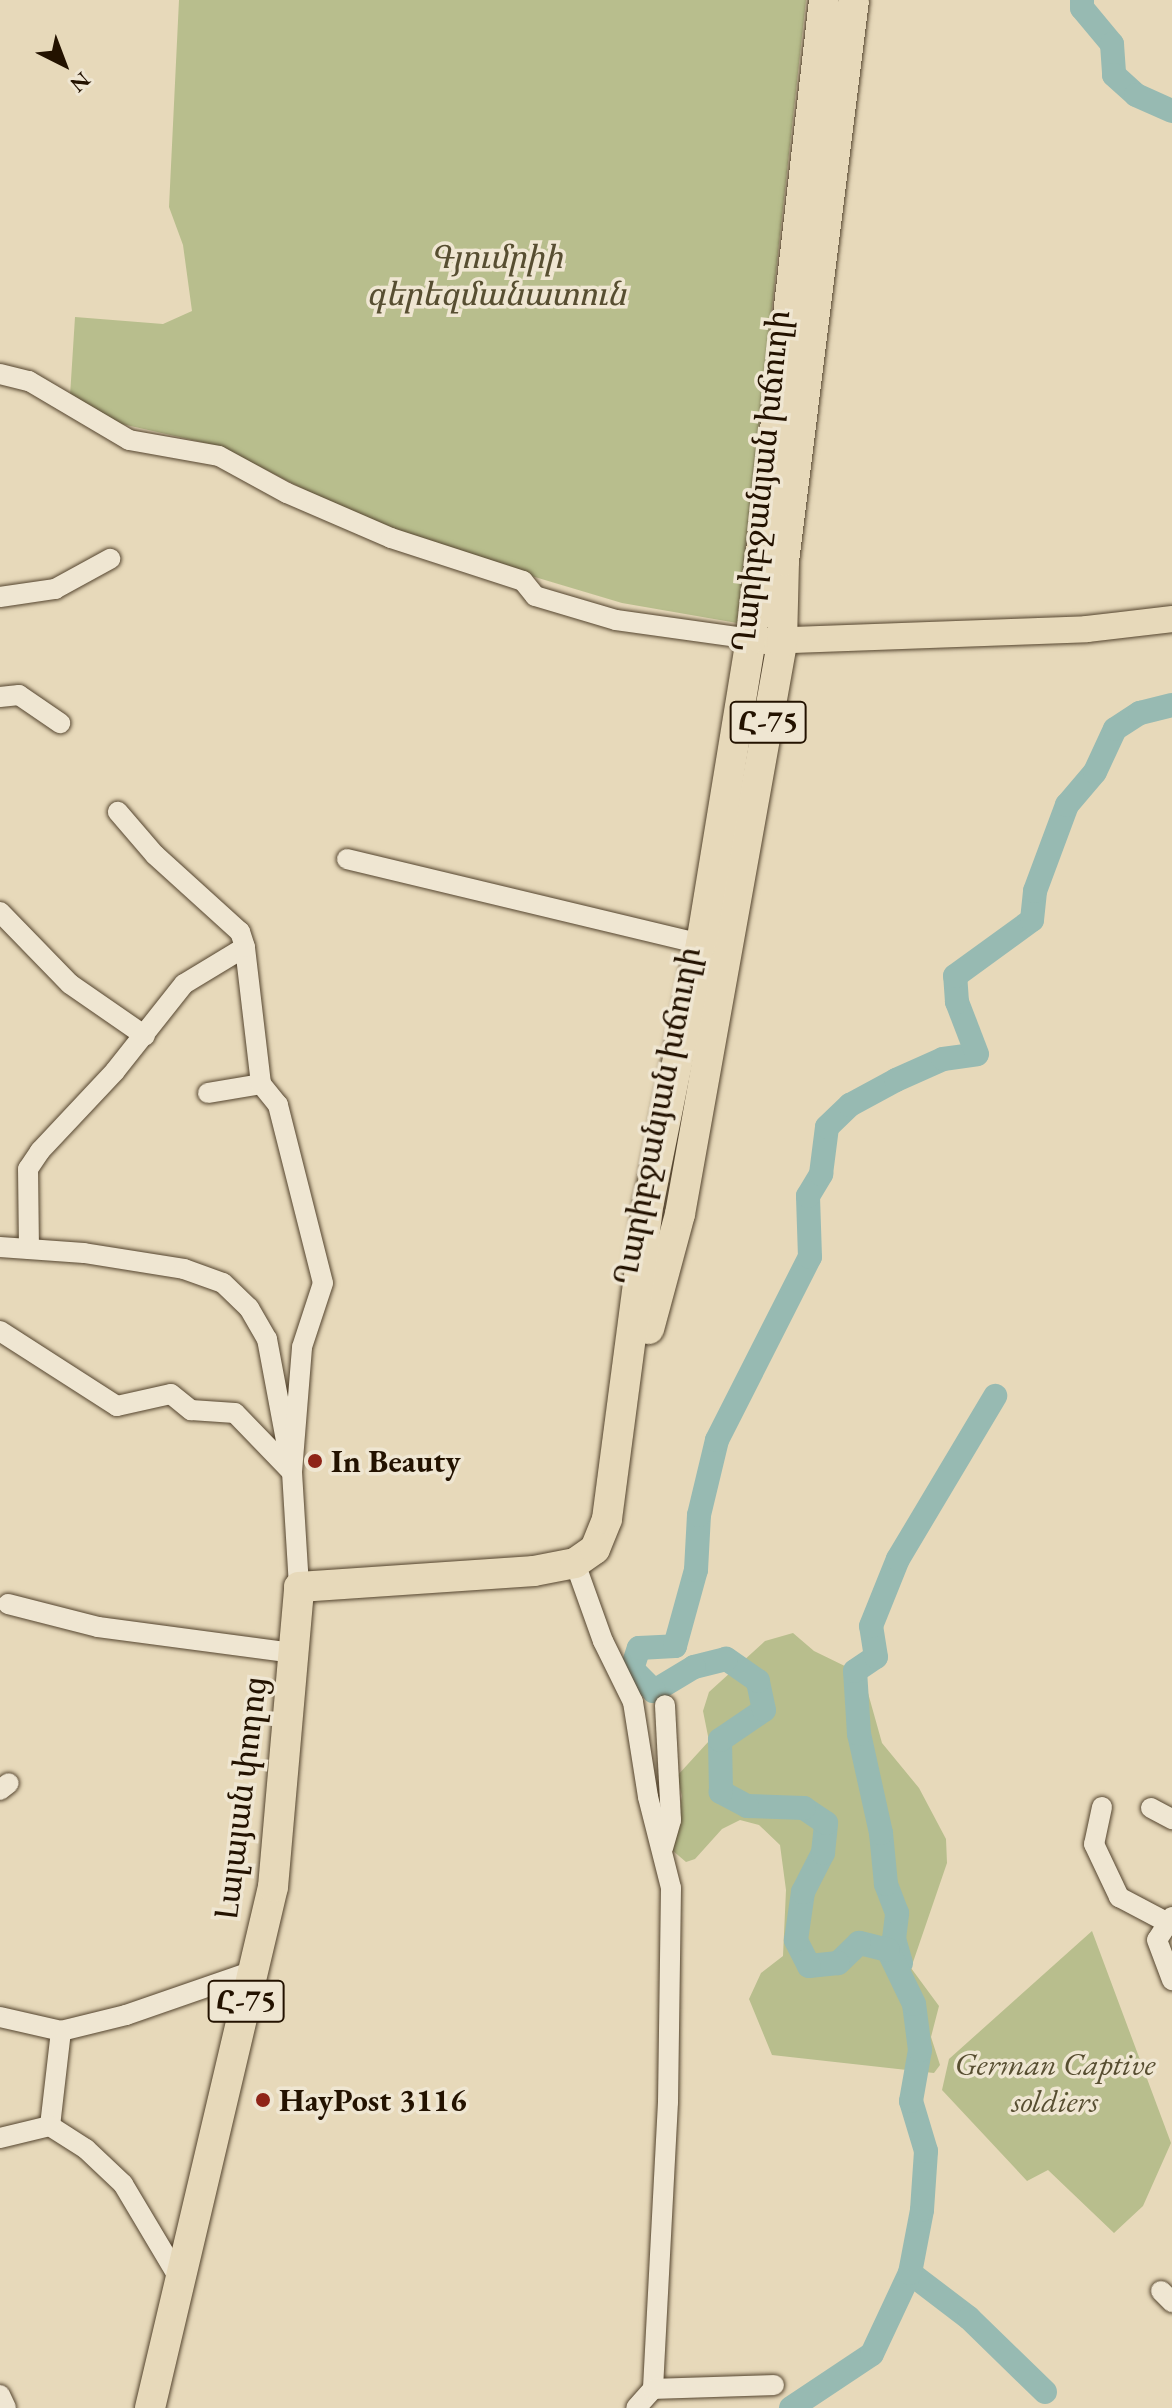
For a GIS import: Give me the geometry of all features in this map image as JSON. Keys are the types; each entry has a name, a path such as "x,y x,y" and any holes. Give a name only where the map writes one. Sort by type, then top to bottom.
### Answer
{"highway":[{"name":"Ղարիբջանյան խճուղի","path":"575,1563 595,1549 607,1519 649,1202 701,944 751,639 824,0"},
{"name":"Ղարիբջանյան խճուղի","path":"620,1435 680,1214 782,643 784,561 854,0"},
{"path":"299,1587 534,1571 575,1563"},
{"name":"Լալայան փողոց","path":"150,2408 182,2283 273,1887 299,1587"}],"main road":[{"path":"751,639 782,643 1172,619"}],"street":[{"path":"0,374 29,381 129,440 219,456 287,493 391,538 523,581 535,596 616,620 751,639"},
{"path":"0,597 55,589 110,559"},
{"path":"2,689 27,699 60,723"},
{"name":"Լալայան փողոց","path":"118,812 155,855 240,932 245,947 261,1084 278,1105 323,1283 302,1347 292,1472"},
{"path":"347,859 701,944"},
{"path":"0,912 70,984 145,1036"},
{"path":"29,1249 28,1169 145,1036 184,984 245,947"},
{"path":"208,1093 261,1084"},
{"name":"Լալայան փողոց","path":"0,1247 184,1269 223,1283 249,1308 267,1339 292,1472 299,1587"},
{"path":"0,1331 117,1406 171,1394 191,1410 235,1413 292,1472"},
{"path":"575,1563 603,1641 633,1702 648,1797 671,1888 668,2087 653,2389 636,2408"},
{"path":"8,1604 98,1627 294,1653"},
{"path":"663,1848 671,1820 665,1705"},
{"path":"1102,1807 1094,1844 1119,1897 1171,1922 1157,1940 1172,1980"},
{"path":"1151,1808 1172,1819"},
{"path":"0,2017 61,2031 126,2015 253,1971"},
{"path":"50,2126 61,2031"},
{"path":"0,2138 50,2126 86,2149 123,2184 182,2283"},
{"path":"653,2389 774,2385"},
{"path":"0,2395 6,2408"}],"green space":[{"name":"Գյումրիի գերեզմանատուն","path":"179,0 806,0 737,623 622,603 394,535 219,446 113,422 70,396 75,317 163,324 192,311 183,245 169,207"},
{"path":"793,1633 814,1651 855,1671 868,1693 882,1743 919,1788 946,1839 947,1863 911,1968 939,2006 931,2037 940,2065 934,2073 772,2055 749,1999 761,1973 783,1956 786,1890 780,1845 759,1825 740,1820 722,1829 695,1859 686,1862 672,1850 682,1796 677,1776 709,1741 703,1711 709,1692 765,1641"},
{"name":"German Captive soldiers","path":"1092,1931 1171,2143 1143,2206 1114,2233 1048,2170 1027,2181 942,2090 949,2059"}],"waterway":[{"path":"1082,0 1082,8 1112,44 1114,75 1136,95 1172,111"},
{"path":"791,2408 872,2354 910,2273 922,2210 926,2151 911,2101 920,2050 914,2004 888,1950 859,1943 838,1963 809,1966 796,1940 803,1892 823,1853 826,1823 804,1808 747,1806 721,1792 720,1740 764,1710 758,1681 726,1659 694,1667 654,1691 632,1669 639,1648 675,1646 696,1570 699,1515 717,1440 810,1257 808,1196 821,1174 827,1127 850,1105 896,1080 943,1059 977,1054 957,1002 955,976 1032,920 1035,891 1067,805 1095,772 1115,729 1140,713 1172,705"},
{"path":"901,1963 894,1939 897,1913 886,1884 881,1833 859,1734 855,1671 876,1657 871,1626 898,1559 995,1396"},
{"path":"910,2273 969,2318 1045,2392"}],"place":[{"name":"In Beauty","path":"315,1461"},
{"name":"HayPost 3116","path":"263,2100"}]}
